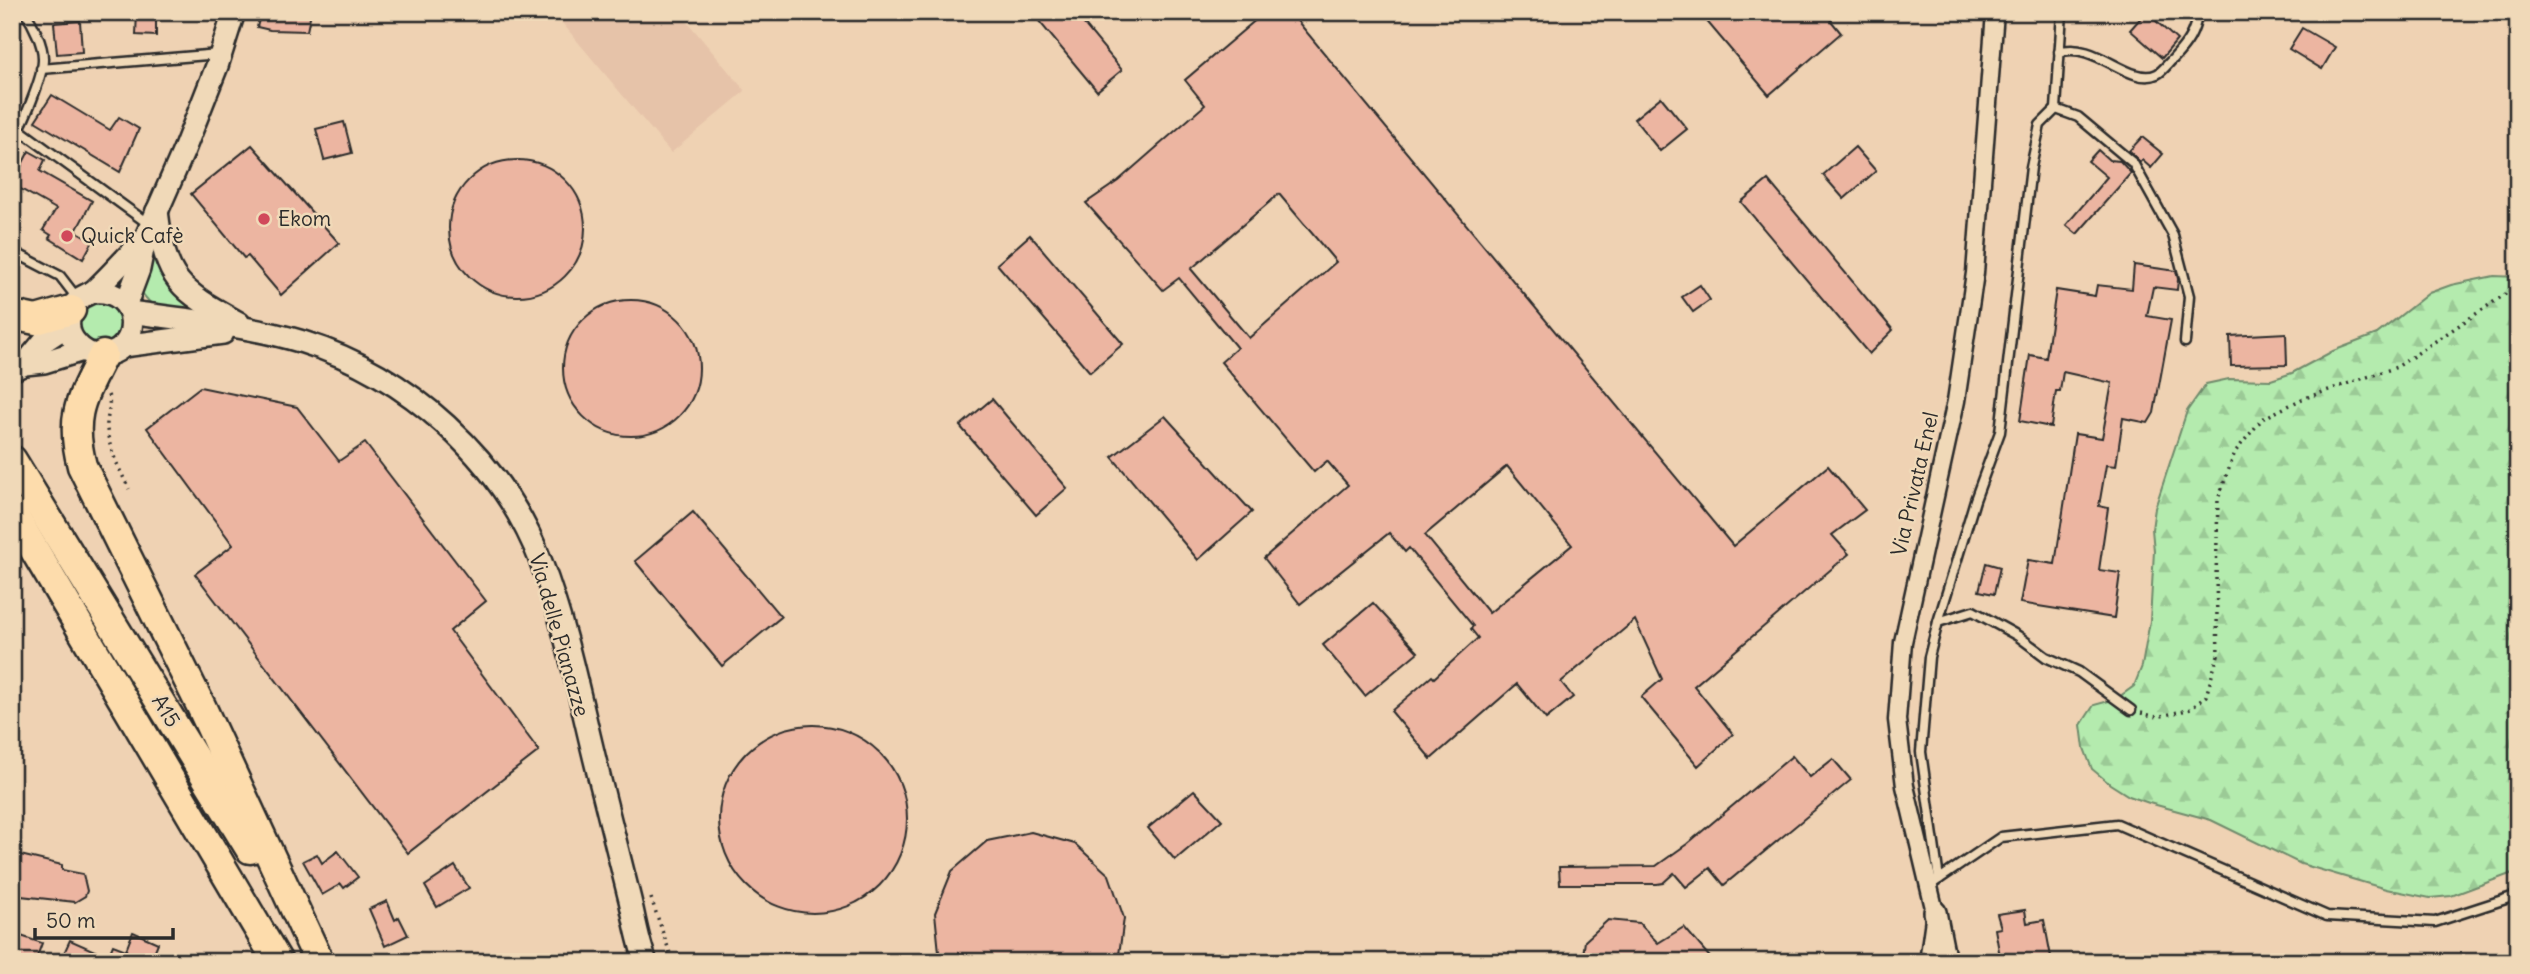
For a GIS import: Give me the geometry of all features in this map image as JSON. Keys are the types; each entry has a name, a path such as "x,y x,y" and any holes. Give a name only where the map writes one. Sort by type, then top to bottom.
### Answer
{"highway":[{"path":"12,315 36,320 78,307"},
{"path":"103,350 78,408 76,443 82,466 201,706 318,960"},
{"name":"A15","path":"12,460 318,960"},
{"name":"A15","path":"12,512 278,962"}],"street":[{"name":"Via delle Pianazze","path":"234,12 221,54 151,225 128,308 250,329 336,354 386,380 422,405 469,448 501,488 541,561 560,621 646,962"},
{"name":"Via Privata Enel","path":"1928,962 1935,912 1934,882 1905,786 1897,720 1903,642 1956,401 1976,273 1995,12"},
{"name":"Via delle Pianazze","path":"19,367 78,307 151,225"},
{"name":"Via delle Pianazze","path":"151,225 171,273 195,299 250,329"},
{"path":"111,293 128,308 131,330 103,350 76,344 78,307 111,293"},
{"name":"Via delle Pianazze","path":"19,367 103,350 250,329"},
{"path":"1935,912 1945,962"}],"lane":[{"path":"12,141 20,130 43,59 38,39 25,12"},
{"path":"2062,12 2056,109 2040,125 2031,167 2000,432 1975,500 1929,657 1921,752 1934,882 2001,837 2117,824 2327,916 2435,922 2518,895"},
{"path":"2059,52 2076,48 2090,52 2127,71 2143,76 2157,74 2194,33 2198,12"},
{"path":"41,69 221,54"},
{"path":"2056,109 2078,117 2133,163 2173,235 2189,296 2185,342"},
{"path":"20,130 151,225"},
{"path":"12,251 60,276 78,307"},
{"path":"1938,622 1973,611 2018,636 2046,657 2079,672 2131,710"}],"path":[{"path":"2131,710 2157,717 2190,709 2206,696 2218,655 2218,499 2235,452 2262,419 2302,399 2397,367 2502,297 2518,282"},
{"path":"505,962 512,958"}],"shaded area":[{"path":"553,12 679,12 745,91 671,153"}],"green space":[{"path":"155,242 200,311 151,304 141,292"},
{"path":"2494,276 2518,277 2518,871 2451,896 2430,898 2386,889 2301,864 2211,820 2129,796 2110,784 2092,769 2084,748 2081,725 2094,705 2116,699 2134,686 2142,666 2150,621 2155,508 2187,411 2206,384 2229,379 2271,380 2292,373 2333,351 2377,334 2429,293 2451,285"},
{"path":"99,302 114,308 120,323 114,338 99,344 84,338 78,323 84,308"}],"building":[{"path":"137,12 156,12 156,36 136,35"},
{"path":"261,12 311,12 307,31 257,27"},
{"path":"1048,12 1074,12 1122,70 1097,91 1038,20"},
{"path":"1265,12 1290,12 1733,546 1828,466 1865,510 1832,535 1849,554 1694,686 1733,734 1698,766 1641,697 1662,679 1635,620 1561,682 1573,697 1546,719 1517,684 1431,759 1391,711 1432,676 1434,678 1478,638 1471,629 1473,626 1409,548 1405,552 1389,533 1300,604 1264,558 1348,485 1327,461 1314,472 1221,362 1237,348 1179,278 1163,290 1086,203 1118,181 1205,105 1185,80","holes":["1279,194 1336,262 1249,338 1191,269","1507,466 1572,545 1489,613 1425,535"]},
{"path":"1699,12 1824,12 1841,33 1769,95"},
{"path":"2146,12 2177,40 2162,58 2130,30"},
{"path":"80,21 82,52 57,54 54,23"},
{"path":"2302,28 2335,47 2322,69 2289,49"},
{"path":"52,95 110,130 119,117 139,129 120,172 35,121"},
{"path":"1661,97 1687,129 1660,151 1634,119"},
{"path":"344,122 352,153 324,160 316,129"},
{"path":"2142,137 2163,154 2151,168 2129,151"},
{"name":"Ekom","path":"252,145 339,243 281,295 248,256 244,258 191,194"},
{"path":"1855,147 1876,171 1844,199 1823,175"},
{"path":"2098,150 2109,160 2120,161 2131,173 2077,234 2066,225 2107,177 2088,161"},
{"path":"29,151 45,160 40,171 92,201 76,231 93,241 83,259 49,238 51,235 43,230 56,209 12,184"},
{"path":"517,160 543,165 565,180 580,202 585,228 580,254 565,276 543,291 517,296 491,291 469,276 454,254 449,228 454,202 469,180 491,165"},
{"path":"1768,180 1893,330 1869,354 1741,202"},
{"path":"1030,235 1123,344 1090,372 997,264"},
{"path":"2134,265 2176,271 2178,279 2177,290 2153,287 2147,316 2171,320 2154,413 2148,423 2123,418 2116,466 2106,465 2099,506 2108,508 2099,570 2120,573 2114,618 2020,603 2028,560 2055,564 2075,434 2102,438 2112,383 2063,372 2060,391 2056,391 2051,427 2020,421 2030,355 2046,358 2056,290 2095,296 2097,285 2132,289"},
{"path":"1700,285 1710,300 1693,312 1682,297"},
{"path":"631,300 657,305 679,320 694,342 699,368 694,394 679,416 657,431 631,436 605,431 583,416 568,394 563,368 568,342 583,320 605,305"},
{"path":"2286,333 2287,365 2231,366 2230,336"},
{"path":"200,387 297,407 339,461 365,443 486,601 450,631 539,751 408,853 195,574 233,545 147,428"},
{"path":"992,399 1067,488 1036,515 960,426"},
{"path":"1165,416 1252,512 1198,560 1112,457"},
{"path":"693,512 781,617 722,666 635,561"},
{"path":"1986,563 2000,567 1994,594 1979,591"},
{"path":"1373,603 1418,652 1365,696 1323,645"},
{"path":"813,725 849,733 865,741 879,753 891,767 899,783 907,819 899,855 891,871 879,885 865,897 849,905 813,913 777,905 761,897 747,885 735,871 727,855 719,819 727,783 735,767 747,753 761,741 777,733"},
{"path":"1792,756 1810,777 1833,759 1851,780 1724,885 1710,868 1686,887 1674,873 1663,883 1657,884 1560,884 1559,867 1656,866 1687,844"},
{"path":"1194,790 1222,820 1175,860 1148,828"},
{"path":"1031,832 1075,844 1109,875 1124,918 1118,962 940,962 935,913 952,871 987,841"},
{"path":"338,851 358,877 344,888 341,884 322,895 303,861 317,854 322,863"},
{"path":"12,853 62,865 62,870 83,874 87,891 85,896 75,902 12,895"},
{"path":"455,866 469,888 437,907 425,886"},
{"path":"387,901 395,920 399,917 408,935 385,946 369,909"},
{"path":"2025,910 2027,923 2044,920 2052,962 2001,962 1995,929 2001,928 1997,914"},
{"path":"1608,920 1639,923 1658,943 1684,927 1714,962 1582,962 1585,941"},
{"path":"133,932 158,943 151,960 153,962 83,962 64,953 70,940 108,957 113,945 126,950"},
{"path":"12,933 42,943 35,962 12,962"}],"place":[{"name":"Ekom","path":"264,219"},
{"name":"Quick Cafè","path":"67,236"}]}
